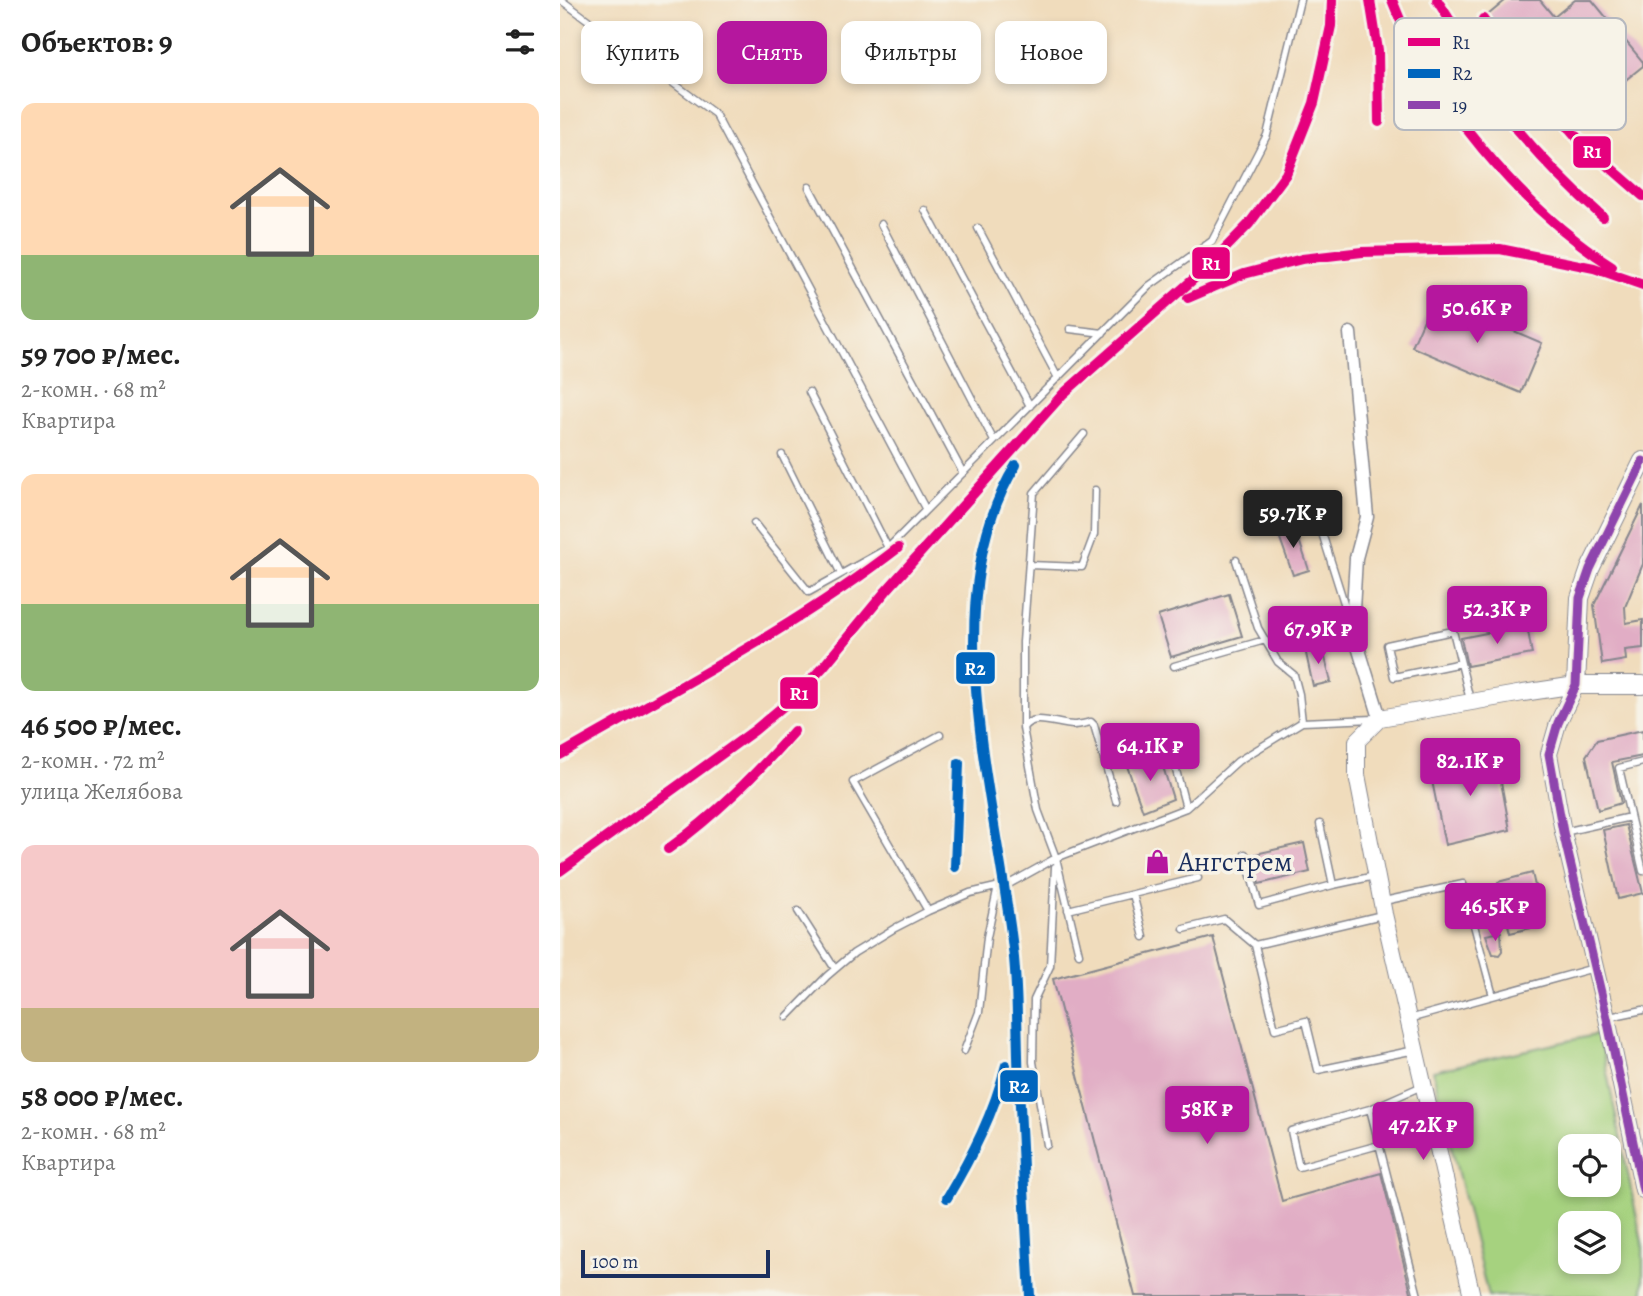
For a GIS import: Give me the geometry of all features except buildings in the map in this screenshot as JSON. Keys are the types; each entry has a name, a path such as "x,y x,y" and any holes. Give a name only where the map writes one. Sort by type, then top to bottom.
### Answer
{"main road":[{"path":"1643,461 1590,569 1580,598 1576,685 1643,685"}],"street":[{"path":"1350,333 1367,517 1356,558 1352,627 1380,719"},
{"path":"1472,1296 1383,908 1357,775 1357,741 1380,719 1576,685"},
{"path":"1576,685 1558,723 1549,754 1563,832 1607,1018 1643,1190"}],"lane":[{"path":"561,0 715,114 926,510"},
{"path":"754,523 809,592 888,548 1149,286 1212,241 1267,135 1300,0"},
{"path":"809,187 963,473"},
{"path":"925,210 1030,405"},
{"path":"881,224 994,441"},
{"path":"978,228 1058,378"},
{"path":"1070,329 1102,333"},
{"path":"809,392 888,548"},
{"path":"1079,954 1056,858 1038,810 1023,728 1023,642 1034,493 1084,434"},
{"path":"782,455 841,574"},
{"path":"1029,565 1082,566 1094,535 1096,490"},
{"path":"1317,517 1352,627"},
{"path":"1236,560 1258,628 1278,662 1294,675 1302,722"},
{"path":"1461,663 1394,677 1387,645 1453,631 1471,702"},
{"path":"1174,666 1265,640"},
{"path":"787,1017 854,953 928,911 970,893 1009,884 1056,858 1186,808 1238,761 1302,722 1380,719"},
{"path":"1023,728 1033,720 1072,726 1091,722 1116,800"},
{"path":"928,911 853,782 940,735"},
{"path":"1141,752 1168,740 1186,808"},
{"path":"1643,762 1619,768 1643,871"},
{"path":"1563,832 1630,817"},
{"path":"1320,824 1333,885"},
{"path":"1245,854 1259,905 1377,875"},
{"path":"1047,1145 1033,1062 1034,1000 1050,966 1056,858"},
{"path":"1068,910 1198,878"},
{"path":"1255,946 1463,884 1493,996"},
{"path":"964,1051 979,1012 987,937 998,887"},
{"path":"1133,894 1144,937"},
{"path":"798,911 835,969"},
{"path":"1184,929 1224,919 1255,946 1275,1029 1306,1021 1318,1070 1415,1050"},
{"path":"1407,1020 1595,968"},
{"path":"1607,1018 1643,1010"},
{"path":"1379,1145 1299,1167 1291,1131 1370,1110 1424,1086"},
{"path":"1370,1110 1418,1296"}],"green space":[{"path":"1599,1034 1620,1134 1558,1134 1558,1197 1621,1197 1621,1140 1643,1247 1643,1296 1488,1296 1433,1071"}],"transit line":[{"name":"R1","path":"560,871 755,730 799,693 886,591 1063,394 1205,269 1249,224 1286,174 1314,103 1331,26 1332,0"},
{"name":"R1","path":"1370,0 1378,50 1379,122"},
{"name":"R1","path":"1392,0 1400,18"},
{"name":"R1","path":"1437,0 1448,18"},
{"name":"R1","path":"1468,130 1513,183 1545,214 1612,266"},
{"name":"R1","path":"1518,130 1603,217"},
{"name":"R1","path":"1571,130 1643,196"},
{"name":"R1","path":"1188,298 1244,274 1302,259 1362,252 1500,249 1594,268 1643,285"},
{"name":"19","path":"1643,461 1590,569 1580,598 1576,685 1558,723 1549,754 1563,832 1607,1018 1643,1190"},
{"name":"R2","path":"1016,465 991,519 978,579 974,642 986,773 1014,958 1030,1296"},
{"name":"R1","path":"560,755 775,632 898,548"},
{"name":"R1","path":"668,849 735,793 794,731"},
{"name":"R2","path":"955,867 959,763"},
{"name":"R2","path":"947,1198 981,1134 1006,1065"}],"place":[{"name":"Ангстрем","path":"1158,862"}]}
